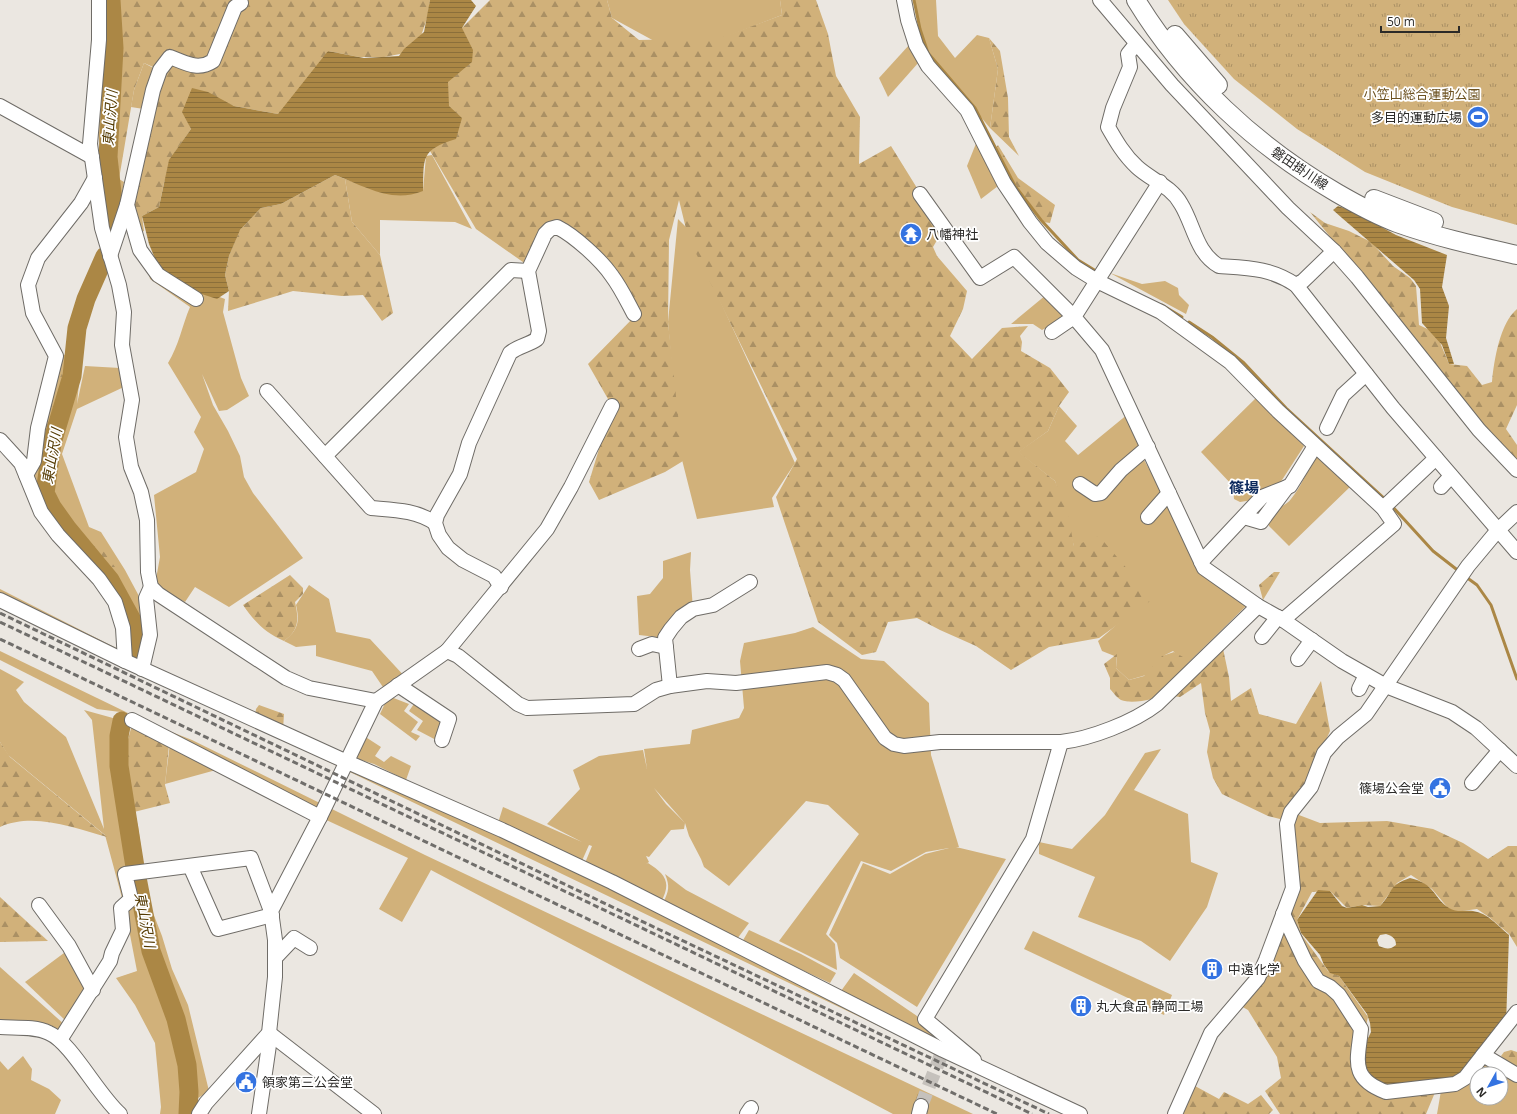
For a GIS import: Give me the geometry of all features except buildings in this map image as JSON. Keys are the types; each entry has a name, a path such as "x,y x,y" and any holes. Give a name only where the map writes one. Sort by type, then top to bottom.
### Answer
{"main road":[{"name":"磐田掛川線","path":"1136,0 1183,64 1212,96 1236,119 1294,166 1346,198 1396,222 1468,244 1517,255"},
{"name":"磐田掛川線","path":"1150,0 1171,29 1219,86 1249,115 1299,155 1364,194 1399,210 1443,224 1517,242"}],"street":[{"path":"99,0 99,40 90,144 102,228 119,285 124,312 122,345 132,400 126,437 131,467 141,492 147,520 148,572 151,587 158,594 286,678 309,688 376,701"},
{"path":"904,0 908,20 916,45 928,66 967,110 1004,183 1030,222 1047,243 1076,268 1097,281 1161,312 1198,337 1230,362 1315,446 1383,508 1394,524 1280,618 1262,637"},
{"path":"1100,0 1136,44 1224,141 1288,208 1334,251 1357,277 1479,430 1517,470"},
{"path":"110,256 127,205 150,111 153,90 160,70 170,57 192,67 207,65 213,61 235,7 241,3"},
{"path":"1136,44 1128,54 1130,67 1113,108 1108,127 1118,146 1137,167 1160,182 1181,204 1196,240 1214,263 1219,266 1261,269 1283,276 1296,285 1366,374 1517,552"},
{"path":"0,106 92,157"},
{"path":"26,475 34,461 38,428 56,356 33,313 28,285 38,258 81,203 95,178"},
{"path":"1052,332 1074,317 1160,182"},
{"path":"920,194 980,278 1014,257 1074,317 1102,350 1204,568 1258,606 1280,618 1342,661 1366,675 1386,686 1452,712 1476,728 1517,766"},
{"path":"127,205 140,250 158,275 196,299"},
{"path":"501,587 494,576 463,560 448,548 439,535 435,523 436,515 460,474 469,443 510,353 516,348 532,343 537,339 539,331 528,271 545,234 557,227 566,232 604,266 613,276 634,314"},
{"path":"1296,285 1303,281 1334,251"},
{"path":"325,456 511,270 528,271"},
{"path":"1327,428 1343,395 1366,374"},
{"path":"267,391 372,508 410,512 425,516 435,523"},
{"path":"190,866 218,929 271,913 320,817 345,761 376,701 447,651 548,529 612,406"},
{"path":"0,440 21,463 40,512 58,535 100,579 115,602 123,628 125,661"},
{"path":"1202,562 1262,497 1290,486 1315,446"},
{"path":"1080,484 1095,494 1101,493 1121,470 1148,447"},
{"path":"1383,508 1436,458"},
{"path":"1440,487 1451,476"},
{"path":"1148,517 1169,493"},
{"path":"1175,1114 1211,1033 1258,978 1292,888 1287,824 1291,812 1311,787 1324,753 1338,737 1366,714 1459,578 1498,530 1517,512"},
{"path":"670,686 665,638 680,617 693,609 713,605 750,582"},
{"path":"142,669 150,635 146,598 151,587"},
{"path":"0,600 142,669 502,830 605,879 943,1050 1080,1114"},
{"path":"447,651 458,656 518,704 527,708 634,704 656,690 670,686 707,681 736,683 826,672 837,675 844,680 885,738 894,744 904,746 940,742 1061,742 1080,740 1144,714 1158,704 1258,606"},
{"path":"1298,659 1312,640"},
{"path":"639,649 652,644 666,647"},
{"path":"1359,689 1366,675"},
{"path":"398,685 449,719 442,740"},
{"path":"132,720 320,817"},
{"path":"985,1070 925,1019 1033,839 1061,742"},
{"path":"1472,783 1500,750"},
{"path":"60,1040 110,961 112,953 123,930 121,908 131,899 125,874 251,858 271,913 275,940 275,976 268,1033 269,1045 259,1114"},
{"path":"39,905 69,946 93,990"},
{"path":"1283,914 1305,961 1318,981 1330,987 1339,995 1361,1029 1357,1059 1359,1072 1367,1083 1386,1092 1455,1084 1465,1078 1517,1012"},
{"path":"275,958 294,938 310,948"},
{"path":"0,1027 27,1028 49,1032 60,1040 109,1104 120,1114"},
{"path":"199,1114 206,1103 268,1033"},
{"path":"268,1033 374,1114"},
{"path":"1483,1055 1517,1075"}],"green space":[{"path":"96,0 233,0 236,3 224,20 218,53 201,67 213,61 227,41 229,20 236,6 244,0 430,0 428,15 416,51 384,57 359,57 328,51 309,90 278,114 234,106 194,89 183,110 191,129 175,152 164,183 159,207 142,216 144,231 134,235 128,204 148,131 160,70 144,63 134,90 119,179 124,182 114,236 110,232 94,98 99,40"},
{"path":"490,0 607,0 612,18 639,40 720,38 782,15 780,0 816,0 828,34 836,76 860,117 859,164 891,146 943,230 933,247 937,256 967,291 963,309 950,336 972,359 1002,328 1028,326 1020,336 1022,342 1021,351 1050,368 1069,392 1059,406 1048,431 1019,452 1055,481 1067,510 1074,546 1099,536 1153,599 1099,638 1049,647 1011,670 976,646 917,618 888,622 876,652 862,655 818,622 776,497 797,459 688,237 679,200 669,240 668,322 683,461 665,472 599,500 589,482 612,406 588,364 636,315 611,275 557,227 530,267 476,229 430,151 462,28"},
{"path":"607,0 780,0 782,15 720,39 656,42 612,18"},
{"path":"914,0 936,0 938,36 955,58 977,35 989,38 998,69 990,128 928,53 920,29"},
{"name":"小笠山総合運動公園","path":"1168,0 1517,0 1517,225 1452,207 1365,172 1297,129 1234,79 1184,24"},
{"path":"989,38 1000,51 1008,98 1009,137 1019,156 990,128 998,69"},
{"path":"910,44 919,62 888,97 879,78"},
{"path":"144,63 159,71 150,110 131,107 134,90"},
{"path":"977,141 998,186 981,199 967,166"},
{"path":"998,145 1018,178 1055,205 1050,223 1043,222 1021,193 994,150"},
{"path":"432,155 472,229 455,222 380,220 380,255 352,222 345,179 356,183 423,191 426,156"},
{"path":"335,175 345,179 352,222 380,255 393,313 382,321 363,295 342,296 293,291 228,311 229,291 225,275 229,256 239,231 261,208 281,204"},
{"path":"1310,212 1325,223 1349,231 1371,242 1393,266 1410,278 1416,286 1419,325 1436,333 1449,364 1467,366 1482,385 1492,382 1496,353 1502,332 1511,315 1517,309 1517,405 1506,429 1517,445 1517,462 1495,440"},
{"path":"678,219 686,227 795,463 772,498 774,507 697,519 679,448 668,322"},
{"path":"147,263 190,286 225,299 223,312 241,378 249,396 227,410 219,411 202,374 213,405 240,456 244,477 253,493 303,558 229,607 195,587 185,602 160,589 156,579 160,557 154,495 196,472 204,449 194,432 201,417 168,363 178,342 190,307 150,279"},
{"path":"1110,273 1142,284 1165,281 1178,288 1179,295 1189,305 1186,314"},
{"path":"1046,295 1067,316 1042,330 1033,324 1011,324"},
{"path":"77,353 81,362 77,404 85,366 120,368 126,386 77,409 62,454 89,527 101,532 125,570 140,598 143,622 139,660 561,860 937,1054 0,604 0,589 126,653 115,602 41,512 26,475 56,356"},
{"path":"72,360 75,393 65,435 58,454 40,458 47,420 55,391 65,367"},
{"path":"1257,397 1304,446 1271,497 1240,502 1234,499 1233,486 1201,452"},
{"path":"1059,406 1077,426 1065,441 1078,455 1128,414 1143,458 1204,570 1247,605 1187,664 1173,651 1165,655 1146,675 1129,680 1116,668 1117,657 1102,651 1098,641 1148,597 1074,546 1055,481 1018,452 1048,431"},
{"path":"1319,455 1352,485 1289,546 1269,526 1266,520 1274,510 1291,499 1301,484 1313,458"},
{"path":"70,532 104,552 115,567 118,582 136,619 139,636 138,659 133,653 129,623"},
{"path":"691,552 690,570 693,609 665,638 639,635 637,596 650,594 663,578 663,561"},
{"path":"1274,572 1280,572 1263,600 1259,585"},
{"path":"290,575 303,588 303,594 295,602 297,624 295,629 293,633 284,641 260,626 243,605"},
{"path":"309,585 329,599 336,632 370,639 407,679 387,693 372,671 316,656 316,645 296,647 284,641 289,637 297,625 298,616 296,605"},
{"path":"813,627 861,659 884,661 929,703 931,755 959,847 956,847 1006,859 917,1007 840,958 837,943 829,935 863,863 890,874 925,854 949,848 926,852 891,871 861,861 826,934 835,944 837,970 779,941 859,834 828,805 806,801 729,886 704,867 689,836 685,823 684,829 671,830 649,857 646,856 649,862 646,864 648,863 654,867 665,879 666,889 661,902 585,863 592,846 589,845 581,863 498,823 503,807 582,842 547,824 580,789 573,770 599,756 643,750 647,769 644,749 690,744 692,730 739,718 744,708 740,661 744,643 795,633","holes":["654,788 685,823 666,804"]},
{"path":"1222,644 1229,677 1231,701 1251,688 1259,714 1296,724 1321,681 1330,731 1307,782 1284,820 1268,816 1222,794 1213,778 1207,752 1210,731 1205,713 1201,683 1180,697 1165,697 1134,702 1121,700 1110,689 1110,678 1104,664 1117,654 1116,668 1129,680 1144,676 1162,656 1174,652 1183,657 1192,670"},
{"path":"0,651 128,713 97,709 0,660"},
{"path":"0,669 24,682 16,690 24,702 66,737 104,829 92,720 84,710 131,723 122,768 138,826 148,900 162,936 172,969 188,1005 209,1091 195,1100 193,1114 160,1114 161,1107 155,1043 135,1005 116,978 137,971 125,909 105,835 8,755 0,742"},
{"path":"391,697 409,704 404,711 418,722 411,732 420,736 416,741 380,714 387,699"},
{"path":"416,701 446,720 438,741 417,730 423,721 409,711"},
{"path":"259,705 284,714 283,730 255,717 256,709"},
{"path":"133,723 169,745 165,785 170,803 134,812 125,768 126,747"},
{"path":"149,723 192,740 425,855 973,1114 893,1114 431,870 402,922 379,909 408,858 322,818"},
{"path":"364,736 381,747 375,756 384,762 391,756 411,766 406,780 374,764 358,759 354,752"},
{"path":"0,742 10,757 107,837 68,826 40,821 26,821 0,827"},
{"path":"170,743 216,770 165,784"},
{"path":"1161,749 1134,790 1188,814 1191,862 1218,873 1207,907 1170,961 1141,941 1078,917 1095,877 1039,854 1039,842 1072,849 1105,815 1145,753"},
{"path":"1291,812 1320,823 1387,821 1433,829 1463,843 1488,859 1508,846 1517,846 1517,947 1509,934 1489,917 1477,909 1455,912 1448,908 1432,889 1411,875 1397,883 1380,906 1362,905 1347,908 1330,891 1312,892 1297,920 1301,934 1328,971 1339,976 1368,1017 1362,1040 1361,1054 1365,1068 1370,1076 1436,1090 1426,1114 1280,1114 1265,1091 1281,1078 1277,1057 1248,1010 1239,1005 1287,905"},
{"path":"665,874 686,890 749,923 737,939 663,903 667,895 668,888 668,882"},
{"path":"0,897 48,941 0,942"},
{"path":"749,930 801,954 836,973 830,983 742,942"},
{"path":"1033,931 1172,995 1164,1015 1024,949"},
{"path":"68,950 89,993 66,1021 25,982"},
{"path":"0,967 65,1025 62,1037 0,1026"},
{"path":"854,973 917,1016 921,1023 939,1037 937,1043 841,991"},
{"path":"1511,1050 1517,1052 1517,1070 1501,1056 1504,1052"},
{"path":"23,1056 32,1069 31,1080 49,1089 61,1100 55,1114 0,1114 0,1061 8,1070"},
{"path":"1481,1058 1495,1066 1469,1066"},
{"path":"1469,1066 1469,1106 1509,1106 1509,1074 1517,1078 1517,1114 1437,1114 1442,1085"},
{"path":"1195,1086 1219,1099 1224,1092 1248,1104 1261,1095 1273,1110 1269,1114 1183,1114"}],"shaded area":[{"path":"430,0 471,0 476,6 462,28 473,50 472,62 448,82 449,106 462,118 456,139 436,147 426,157 424,163 423,191 400,196 389,195 335,175 281,204 261,208 240,230 229,256 225,275 229,291 217,299 177,286 158,266 149,244 142,216 159,207 169,160 191,129 182,112 192,88 208,92 234,106 278,114 328,51 364,58 399,56 404,49 424,32"},
{"path":"1338,206 1352,211 1396,235 1447,255 1442,287 1449,306 1446,338 1454,364 1449,364 1442,345 1422,323 1420,289 1414,280 1333,210"},
{"path":"1410,878 1425,884 1430,887 1440,900 1452,910 1473,911 1483,914 1509,935 1506,1025 1453,1082 1400,1086 1381,1083 1372,1077 1366,1068 1361,1053 1371,1032 1367,1014 1339,976 1330,973 1324,965 1320,955 1301,933 1297,920 1318,890 1330,891 1342,906 1347,908 1362,905 1368,907 1380,906 1385,901 1394,886","holes":["1386,934 1392,937 1396,943 1396,945 1392,948 1384,948 1379,946 1377,940 1380,935"]}],"waterway":[{"name":"東山沢川","path":"111,0 114,48 108,157 115,220 112,235"},
{"path":"914,0 920,29 928,53 975,108 1015,186 1041,220 1078,260 1096,271"},
{"name":"東山沢川","path":"105,256 86,299 77,328 72,376 52,443 45,493 52,507 67,528 110,580 133,622 136,660"},
{"path":"1162,305 1182,317"},
{"path":"1189,322 1212,337 1244,363 1286,408 1386,500"},
{"path":"38,484 45,493"},
{"path":"1391,505 1433,551 1460,572"},
{"path":"1466,577 1477,585 1491,605 1517,679"},
{"name":"東山沢川","path":"122,721 119,736 119,766 135,867 151,951 176,1019 187,1065 189,1092 188,1114"},
{"path":"916,1103 919,1095"}],"tunnel":[{"path":"921,1106 947,1040"}],"railway":[{"path":"0,613 658,929 1049,1114"},
{"path":"0,622 1032,1114"},
{"path":"0,639 997,1114"}],"place":[{"name":"多目的運動広場","path":"1478,117"},
{"name":"八幡神社","path":"911,234"},
{"name":"篠場公会堂","path":"1440,788"},
{"name":"中遠化学","path":"1212,969"},
{"name":"丸大食品 静岡工場","path":"1081,1006"},
{"name":"領家第三公会堂","path":"246,1082"}],"district":[{"name":"篠場","path":"1244,488"}]}
